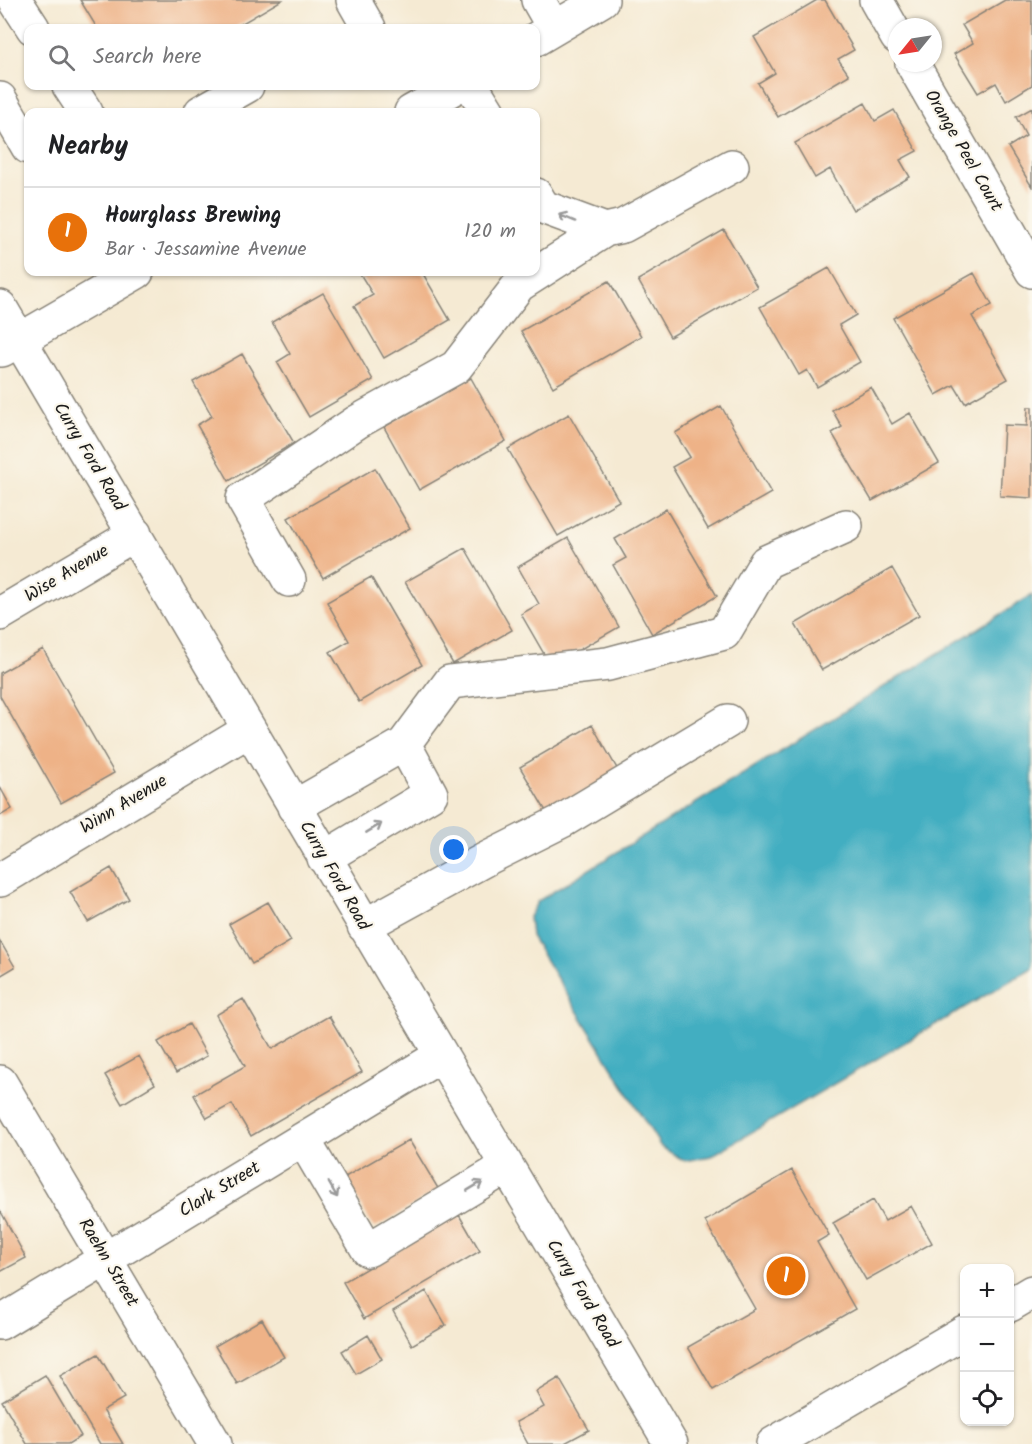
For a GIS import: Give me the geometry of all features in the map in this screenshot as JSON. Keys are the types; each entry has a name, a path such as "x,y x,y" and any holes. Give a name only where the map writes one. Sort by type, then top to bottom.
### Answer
{"street":[{"path":"15,0 30,24"},
{"path":"538,0 545,34 602,0"},
{"path":"876,0 888,21"},
{"name":"Orange Peel Court","path":"917,72 1032,271"},
{"path":"72,90 83,108"},
{"path":"208,108 240,90"},
{"path":"411,105 447,90"},
{"path":"474,90 486,108"},
{"path":"0,99 24,140"},
{"path":"540,265 605,230 623,226 732,166"},
{"path":"540,202 543,207 605,230"},
{"path":"10,345 130,276"},
{"path":"289,580 243,499 357,422 456,367 515,278"},
{"name":"Curry Ford Road","path":"0,307 10,345 135,534 666,1442"},
{"path":"294,807 404,744 450,682 608,664 724,633 766,561 846,526"},
{"name":"Wise Avenue","path":"3,604 135,534"},
{"path":"364,926 486,858 562,821 729,721"},
{"name":"Winn Avenue","path":"0,880 249,730"},
{"path":"324,858 431,794 404,744"},
{"name":"Clark Street","path":"0,1323 440,1056"},
{"name":"Raehn Street","path":"0,1082 215,1444"},
{"path":"303,1139 368,1250 506,1167"},
{"path":"1014,1303 1032,1292"},
{"path":"778,1443 960,1334"}],"water":[{"path":"1032,595 1032,968 711,1156 685,1161 661,1147 531,936 529,917 538,901"}],"building":[{"path":"80,0 282,0 241,24 95,24"},
{"path":"817,0 825,0 854,50 838,59 849,75 778,117 758,83 775,73 754,37"},
{"path":"1005,0 1032,0 1032,85 1006,101 996,83 978,93 954,54 973,43 962,25"},
{"path":"865,103 875,121 894,110 917,151 900,160 910,177 853,210 830,169 815,178 795,143"},
{"path":"1032,108 1032,187 1008,147 1026,136 1016,117"},
{"path":"724,230 757,287 670,337 638,280"},
{"path":"829,268 856,315 839,325 860,362 817,387 807,370 799,375 760,307"},
{"path":"974,273 992,305 972,316 1008,379 965,403 954,385 936,395 893,318"},
{"path":"361,276 424,276 450,320 384,358 354,306 373,295"},
{"path":"609,281 641,336 553,387 521,331"},
{"path":"323,293 373,380 309,417 277,362 290,354 272,322"},
{"path":"242,354 294,443 229,481 197,425 212,416 193,382"},
{"path":"471,378 506,441 419,490 384,427"},
{"path":"871,387 892,424 910,413 939,463 872,501 832,433 842,427 832,410"},
{"path":"721,406 771,493 708,529 672,467 690,457 675,433"},
{"path":"1028,407 1032,407 1032,498 1000,496 1004,425 1027,426"},
{"path":"569,414 619,501 558,536 508,449"},
{"path":"375,468 410,528 323,578 288,518"},
{"path":"666,509 717,596 652,634 613,565 626,558 615,539"},
{"path":"568,538 619,627 551,666 521,614 539,604 518,567"},
{"path":"465,548 512,630 453,664 405,582"},
{"path":"892,568 919,615 822,670 795,624"},
{"path":"371,577 422,665 359,702 330,652 349,641 327,602"},
{"path":"43,649 114,773 61,803 0,696 0,673"},
{"path":"592,725 619,772 547,813 520,767"},
{"path":"0,787 12,809 0,816"},
{"path":"111,868 129,899 88,922 70,892"},
{"path":"268,902 291,941 252,964 229,924"},
{"path":"0,941 15,967 0,976"},
{"path":"243,999 272,1049 329,1016 362,1072 251,1136 232,1104 207,1118 194,1095 245,1066 216,1015"},
{"path":"189,1024 207,1056 176,1073 158,1042"},
{"path":"139,1056 155,1084 122,1104 105,1075"},
{"path":"409,1140 439,1190 374,1228 345,1177"},
{"path":"792,1170 829,1235 817,1242 855,1309 713,1390 688,1347 755,1309 705,1221"},
{"path":"873,1200 885,1221 911,1206 932,1243 866,1280 833,1223"},
{"path":"0,1210 26,1258 0,1272"},
{"path":"459,1215 480,1251 364,1319 343,1282"},
{"path":"426,1291 446,1325 412,1345 393,1311"},
{"path":"262,1319 284,1357 237,1384 215,1346"},
{"path":"368,1335 382,1359 356,1374 342,1351"},
{"path":"98,1354 124,1398 103,1410 123,1444 100,1444 60,1376"},
{"path":"45,1375 81,1436 68,1444 27,1444 2,1401"},
{"path":"559,1378 589,1430 563,1444 528,1444 516,1422 544,1407 536,1392"}],"place":[{"name":"Hourglass Brewing","path":"786,1276"}]}
